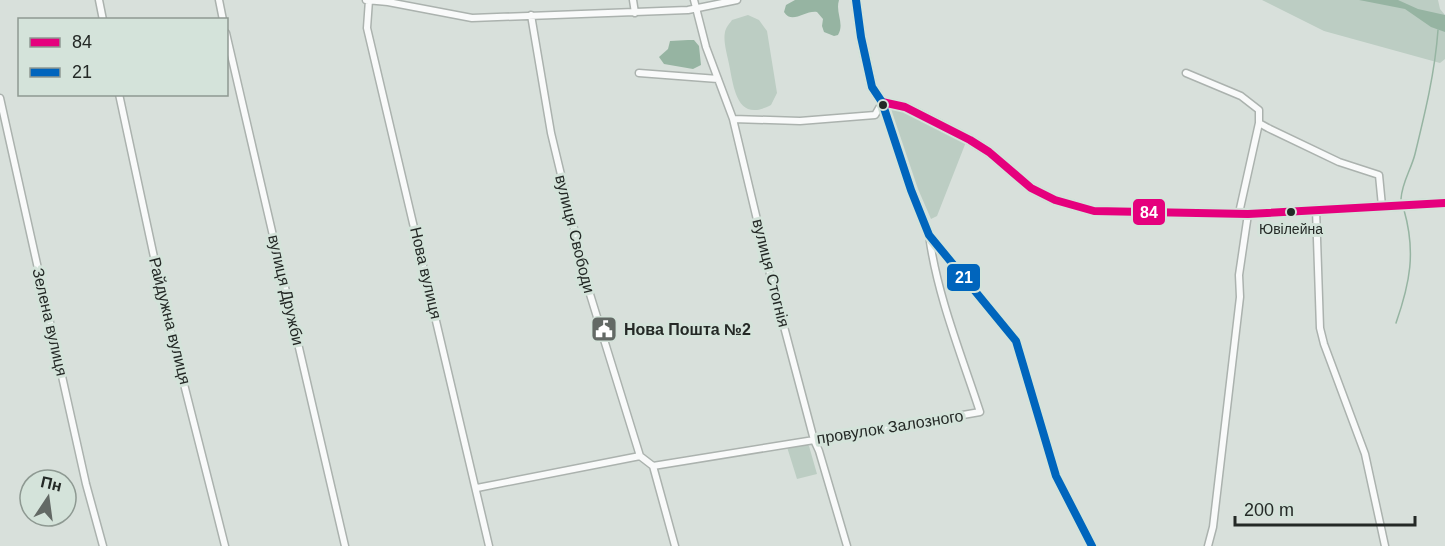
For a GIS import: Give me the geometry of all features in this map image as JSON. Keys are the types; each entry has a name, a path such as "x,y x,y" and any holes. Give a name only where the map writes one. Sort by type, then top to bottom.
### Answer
{"street":[{"path":"99,0 103,18"},
{"path":"219,0 223,18"},
{"path":"367,0 472,18 696,9 737,0"},
{"name":"Нова вулиця","path":"367,0 367,28 489,546"},
{"path":"633,0 635,13"},
{"name":"вулиця Стогнія","path":"694,0 706,47 733,119 769,270 814,440 848,546"},
{"path":"856,0 872,87 882,102 911,190 929,235 1016,341 1056,476 1092,546"},
{"name":"вулиця Свободи","path":"531,15 551,133 589,291 640,456"},
{"name":"вулиця Дружби","path":"228,42 345,546"},
{"path":"639,73 718,79"},
{"path":"1186,73 1240,96 1259,110 1259,123 1243,214 1240,297 1213,527 1208,546"},
{"name":"Райдужна вулиця","path":"119,96 164,303 225,546"},
{"name":"Зелена вулиця","path":"0,98 84,472 103,546"},
{"path":"733,119 800,121 875,115 882,102"},
{"path":"882,102 905,107 970,140 989,152 1031,188 1055,200 1094,211 1243,214 1445,203"},
{"path":"1259,123 1339,162 1379,175 1382,206"},
{"path":"1316,209 1320,328 1324,345 1365,454 1385,546"},
{"name":"провулок Залозного","path":"653,466 980,412 932,257 929,235"},
{"path":"477,488 640,456 653,466 675,546"}],"shaded area":[{"path":"795,0 839,0 841,26 838,35 834,36 824,32 823,19 817,12 795,17 787,16 784,12 786,5"},
{"path":"1262,0 1438,0 1440,9 1445,15 1445,59 1440,63 1324,31"},
{"path":"1359,0 1398,0 1418,9 1445,15 1445,32 1431,27 1405,9"},
{"path":"748,15 759,20 767,31 777,93 771,105 751,110 739,101 725,43 726,30 732,20"},
{"path":"694,40 699,46 701,65 693,69 664,64 659,57 668,49 670,41"},
{"path":"895,106 966,142 937,216 931,219 918,189 892,112 891,108"},
{"path":"806,443 809,446 817,474 797,479 787,447"}],"waterway":[{"path":"1401,199 1426,108 1438,30"},
{"path":"1396,323 1410,267 1410,240 1404,210"}],"transit line":[{"name":"21","path":"856,0 872,87 882,102 911,190 929,235 1016,341 1056,476 1092,546"},
{"name":"84","path":"882,102 905,107 970,140 989,152 1031,188 1055,200 1094,211 1248,214 1445,203"}],"place":[{"name":"Ювілейна","path":"1291,212"},
{"name":"Нова Пошта №2","path":"604,329"}]}
